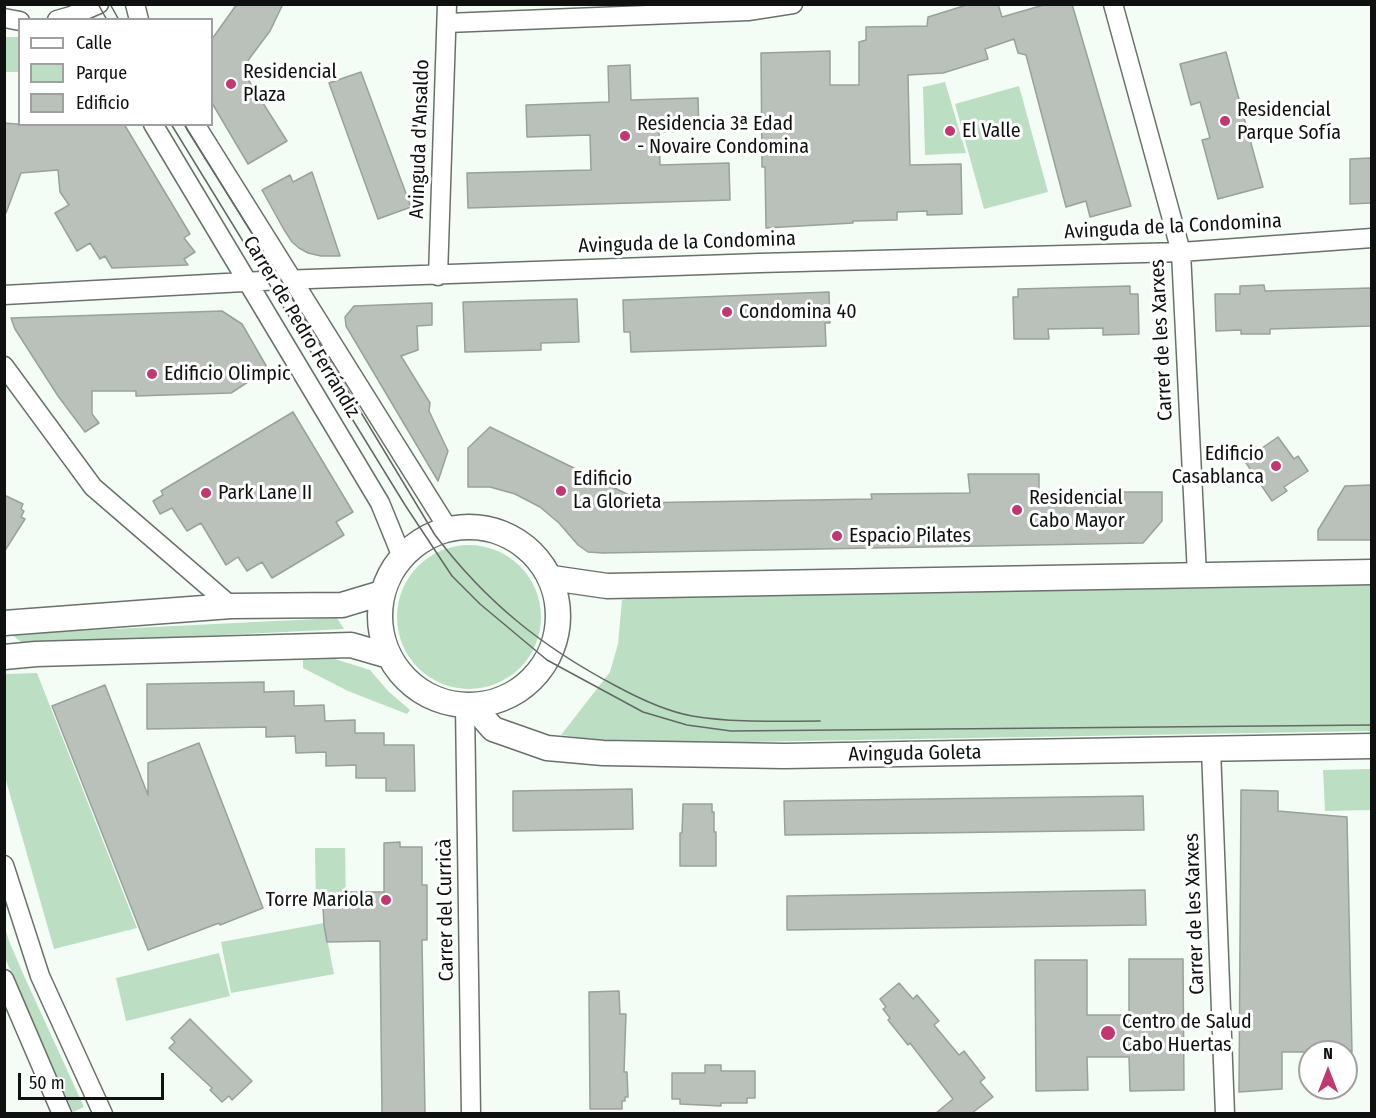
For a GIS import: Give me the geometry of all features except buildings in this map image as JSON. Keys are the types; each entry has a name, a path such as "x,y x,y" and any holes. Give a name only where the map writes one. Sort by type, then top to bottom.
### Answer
{"main road":[{"path":"474,528 503,535 542,562 552,578 561,604 557,628 547,660 535,676 506,698 469,706 438,700 412,686 389,656 380,626 382,593 391,572 402,557 426,538 449,530 474,528"},
{"path":"552,578 607,586 1371,572"},
{"path":"4,623 231,606 342,605 382,593"},
{"path":"4,657 36,654 351,645 389,656"},
{"name":"Avinguda Goleta","path":"469,706 493,729 547,748 603,753 784,756 1371,746"}],"street":[{"path":"67,18 99,4"},
{"name":"Avinguda d'Ansaldo","path":"438,276 447,4"},
{"path":"447,23 748,11 793,4"},
{"name":"Carrer de les Xarxes","path":"1113,4 1181,252 1197,575"},
{"name":"Carrer de Pedro Ferrándiz","path":"154,126 380,503 402,557"},
{"name":"Carrer de Pedro Ferrándiz","path":"196,126 449,530"},
{"name":"Avinguda de la Condomina","path":"4,296 292,280 759,263 1181,252 1371,238"},
{"path":"4,366 93,487 231,606"},
{"name":"Carrer del Curricà","path":"469,706 471,1113"},
{"name":"Carrer de les Xarxes","path":"1211,749 1225,1113"},
{"path":"4,865 8,889 40,976 103,1113"},
{"path":"4,979 62,1113"}],"green space":[{"path":"4,37 18,37 18,72 5,72"},
{"path":"945,82 966,153 925,155 923,87"},
{"path":"1019,86 1048,192 984,209 955,104"},
{"path":"469,545 497,550 520,566 536,589 541,617 536,645 520,668 497,684 469,689 441,684 418,668 402,645 397,617 402,589 418,566 441,550"},
{"path":"1371,581 1371,731 630,744 561,735 610,672 618,644 622,600 651,595"},
{"path":"337,618 344,629 25,645 11,634"},
{"path":"335,659 370,670 388,691 410,710 407,714 348,691 303,668 303,660"},
{"path":"37,673 137,928 54,949 5,777 5,674"},
{"path":"1371,769 1371,810 1325,811 1323,770"},
{"path":"315,848 345,848 346,907 316,908"},
{"path":"324,923 334,974 231,993 221,942"},
{"path":"4,925 25,978 84,1107 73,1112 5,958"},
{"path":"219,953 230,996 126,1021 116,978"}],"tram line":[{"path":"98,4 106,18"},
{"path":"110,4 118,18"},
{"path":"172,126 405,505 452,576 480,604 547,660 643,712 687,725 731,731 1372,725"},
{"path":"185,126 435,535 454,559 495,602 540,639 589,671 662,708 692,716 724,720 820,721"}],"place":[{"name":"Residencial Plaza","path":"231,84"},
{"name":"Residencial Parque Sofía","path":"1225,121"},
{"name":"El Valle","path":"950,131"},
{"name":"Residencia 3ª Edad - Novaire Condomina","path":"625,136"},
{"name":"Condomina 40","path":"727,312"},
{"name":"Edificio Olimpic","path":"152,374"},
{"name":"Edificio Casablanca","path":"1276,466"},
{"name":"Edificio La Glorieta","path":"561,491"},
{"name":"Park Lane II","path":"206,493"},
{"name":"Residencial Cabo Mayor","path":"1017,510"},
{"name":"Espacio Pilates","path":"837,536"},
{"name":"Torre Mariola","path":"386,900"},
{"name":"Centro de Salud Cabo Huertas","path":"1108,1033"}]}
